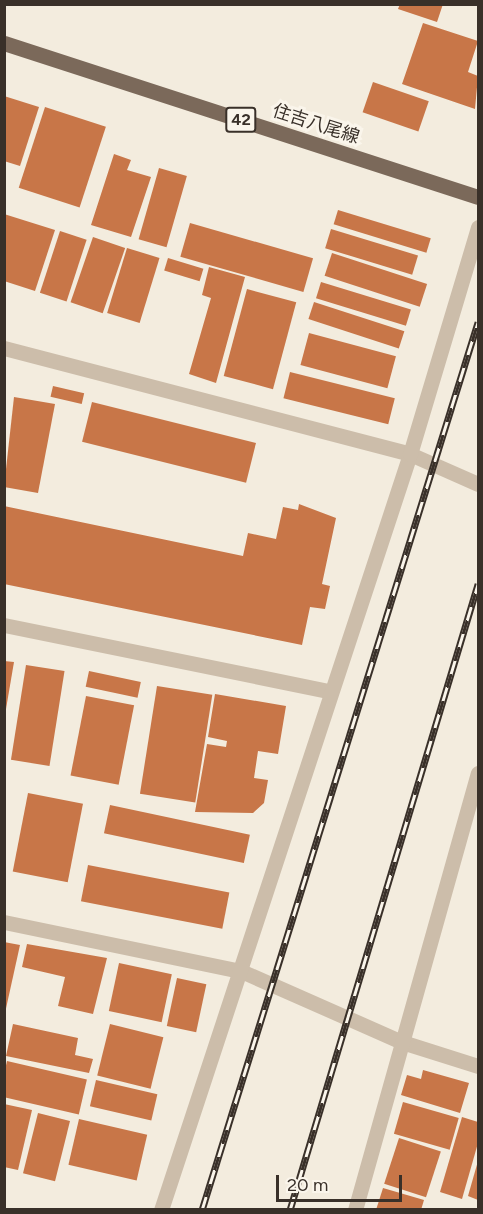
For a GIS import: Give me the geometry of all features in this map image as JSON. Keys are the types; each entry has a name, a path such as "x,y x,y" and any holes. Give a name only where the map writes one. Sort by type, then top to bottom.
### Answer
{"main road":[{"name":"住吉八尾線","path":"4,43 478,197"}],"street":[{"path":"160,1209 241,971 327,691 410,454 478,227"},
{"path":"4,348 410,454 478,484"},
{"path":"4,625 327,691"},
{"path":"355,1209 478,775"},
{"path":"4,922 241,971 402,1042 478,1066"}],"building":[{"path":"400,4 443,4 437,22 398,9"},
{"path":"423,23 478,41 468,72 478,76 475,109 402,84"},
{"path":"373,82 429,101 418,131 363,112"},
{"path":"4,96 39,107 20,166 4,161"},
{"path":"45,107 106,127 80,208 19,188"},
{"path":"114,154 131,160 127,170 151,177 131,237 91,225"},
{"path":"159,168 187,176 166,247 139,239"},
{"path":"338,210 431,238 426,253 334,224"},
{"path":"4,214 55,230 35,291 4,281"},
{"path":"190,223 313,258 303,292 180,257"},
{"path":"331,229 418,256 412,275 325,248"},
{"path":"60,231 87,240 67,301 40,293"},
{"path":"93,237 125,248 103,313 71,302"},
{"path":"127,248 160,258 140,323 107,313"},
{"path":"332,253 427,284 420,307 325,276"},
{"path":"168,258 203,269 200,281 164,270"},
{"path":"209,267 245,277 216,383 189,374 211,298 202,295"},
{"path":"321,282 411,309 406,326 316,298"},
{"path":"247,289 296,302 273,389 224,376"},
{"path":"314,302 404,331 399,348 308,319"},
{"path":"309,333 396,356 387,388 300,365"},
{"path":"290,372 395,398 388,424 283,398"},
{"path":"53,386 84,393 82,404 51,397"},
{"path":"14,397 55,404 38,493 4,487"},
{"path":"92,402 256,443 246,483 82,442"},
{"path":"299,504 336,518 322,584 330,586 325,609 310,607 302,645 4,584 4,506 243,556 248,533 276,539 283,507 298,510"},
{"path":"4,661 14,662 6,709 4,709"},
{"path":"26,665 65,671 50,766 11,760"},
{"path":"89,671 141,682 138,698 86,687"},
{"path":"157,686 212,695 195,802 140,794"},
{"path":"215,694 286,706 278,754 258,751 254,778 268,780 264,803 253,813 195,812 207,744 226,747 227,741 208,737"},
{"path":"86,696 134,705 119,785 71,776"},
{"path":"28,793 83,804 68,882 13,872"},
{"path":"110,805 250,835 244,863 104,833"},
{"path":"88,865 229,892 222,929 81,901"},
{"path":"4,942 20,945 5,1013 4,1013"},
{"path":"27,944 107,958 93,1014 58,1006 65,977 22,967"},
{"path":"119,963 172,974 162,1022 109,1011"},
{"path":"177,978 206,984 196,1032 167,1026"},
{"path":"13,1024 78,1038 75,1055 93,1059 89,1073 6,1056"},
{"path":"110,1024 163,1037 151,1089 97,1075"},
{"path":"7,1061 87,1079 79,1115 4,1097 4,1074"},
{"path":"423,1070 469,1083 460,1113 401,1095 407,1075 421,1079"},
{"path":"96,1080 157,1094 151,1120 90,1106"},
{"path":"403,1102 459,1118 450,1150 394,1134"},
{"path":"4,1104 32,1110 18,1170 4,1167"},
{"path":"38,1113 70,1121 55,1181 23,1173"},
{"path":"462,1117 478,1122 478,1143 462,1199 440,1192"},
{"path":"79,1119 147,1135 137,1181 68,1165"},
{"path":"399,1138 441,1152 426,1197 384,1184"},
{"path":"478,1161 478,1200 468,1196"},
{"path":"383,1188 424,1200 421,1210 376,1210"}],"railway":[{"path":"202,1210 478,322"},
{"path":"290,1210 478,584"}]}
